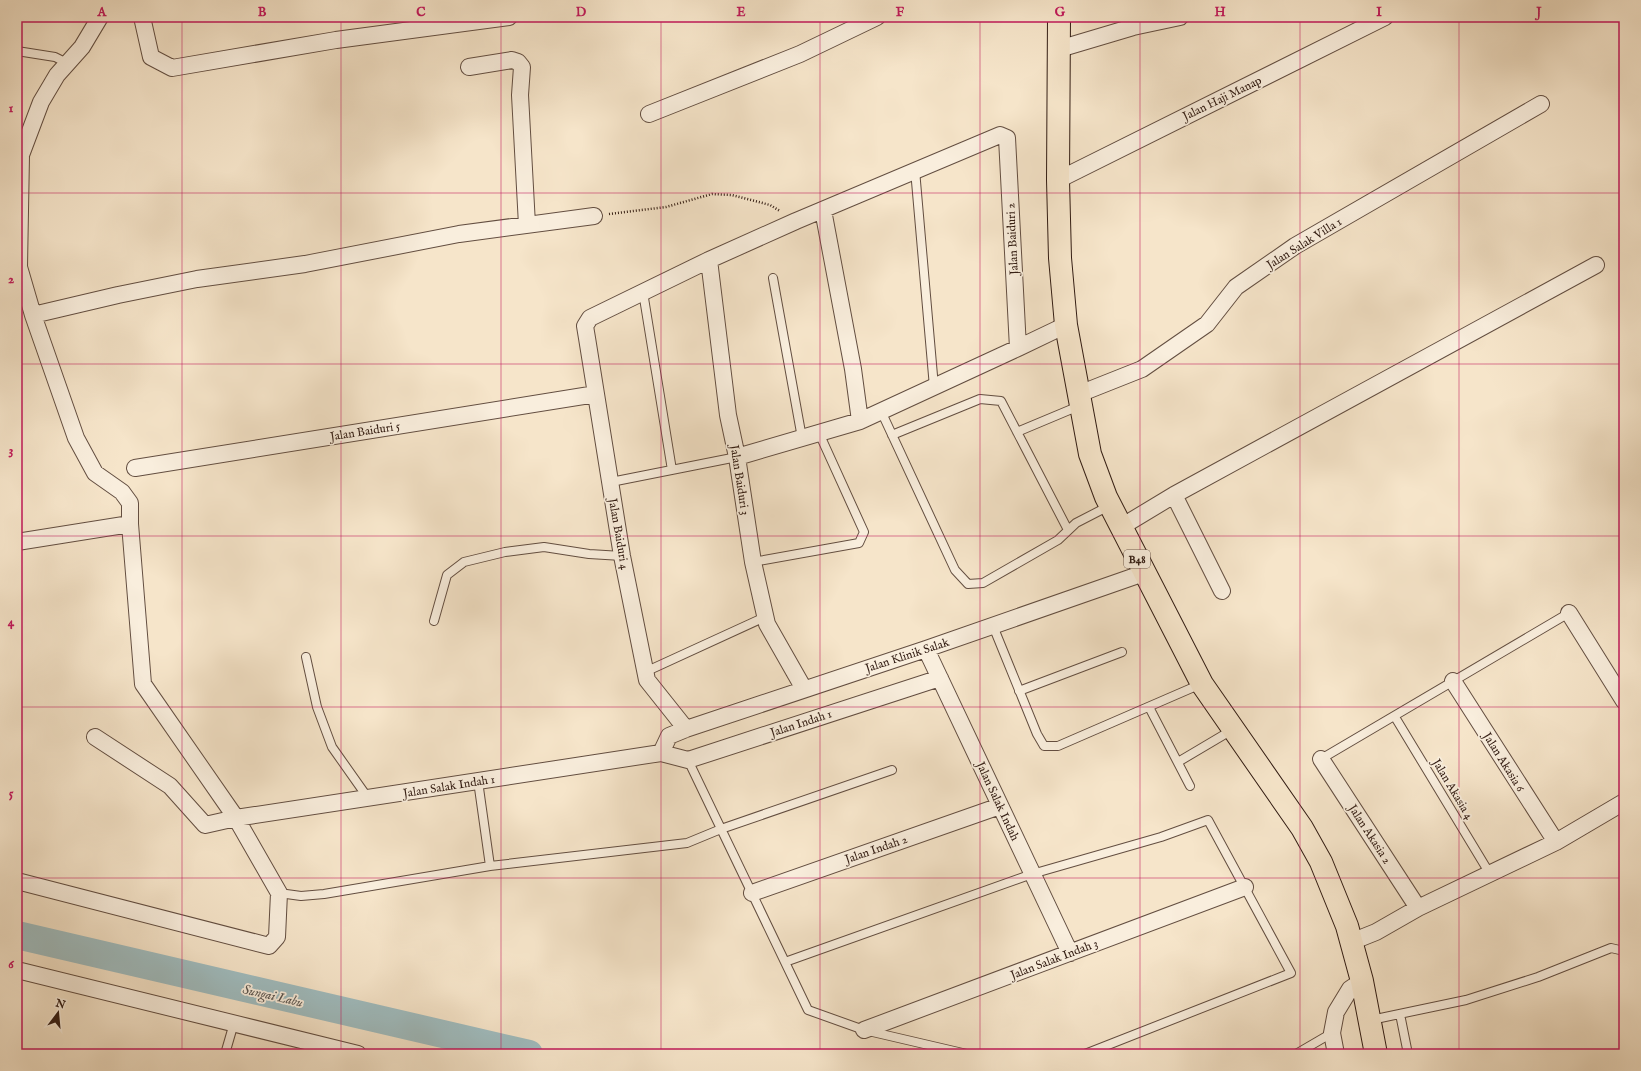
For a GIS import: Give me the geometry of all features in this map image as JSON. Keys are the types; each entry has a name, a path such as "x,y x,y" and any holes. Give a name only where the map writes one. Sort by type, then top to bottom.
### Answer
{"main road":[{"name":"B48","path":"1059,17 1058,180 1060,258 1066,325 1090,454 1110,506 1120,527 1202,684 1232,730 1302,828 1321,862 1347,926 1371,1020 1376,1054"}],"street":[{"path":"17,881 269,946 277,937 279,893 236,818 143,684 130,524 130,503 122,492 95,473 76,438 33,316 19,267 21,155 41,102 57,75 82,47 100,17"},
{"path":"142,17 151,57 172,68 336,40 509,17"},
{"path":"649,114 800,54 877,17"},
{"path":"1058,49 1133,27 1180,17"},
{"name":"Jalan Haji Manap","path":"1058,180 1385,17"},
{"path":"469,67 512,60 518,62 522,67 520,95 527,225"},
{"name":"Jalan Salak Villa 1","path":"1080,400 1142,369 1207,324 1236,287 1296,246 1541,104"},
{"name":"Jalan Baiduri 2","path":"915,170 1000,135 1007,138 1018,348"},
{"path":"643,292 796,221 915,170"},
{"path":"823,210 853,369 860,421"},
{"path":"33,316 118,295 197,279 305,264 459,234 594,216"},
{"name":"Jalan Baiduri 3","path":"710,260 728,415 737,457 752,562 767,624 804,689"},
{"path":"1120,527 1174,495 1596,264"},
{"name":"Jalan Baiduri 4","path":"643,292 590,318 585,326 622,556 647,680 686,729"},
{"path":"737,457 860,421 1066,325"},
{"name":"Jalan Baiduri 5","path":"135,468 596,394"},
{"path":"1174,495 1222,591"},
{"path":"17,542 130,524"},
{"name":"Jalan Klinik Salak","path":"661,753 669,736 686,729 926,649 1144,573"},
{"path":"1569,613 1624,701"},
{"name":"Jalan Salak Indah","path":"926,649 1070,953"},
{"name":"Jalan Indah 1","path":"688,760 940,678"},
{"name":"Jalan Akasia 6","path":"1453,681 1556,842"},
{"name":"Jalan Salak Indah 1","path":"95,737 170,786 205,825 236,818 661,753"},
{"path":"661,753 688,760"},
{"name":"Jalan Akasia 2","path":"1321,760 1418,908"},
{"path":"1351,942 1376,932 1418,908 1556,842 1624,802"},
{"name":"Jalan Indah 2","path":"752,893 1000,806"},
{"name":"Jalan Salak Indah 3","path":"864,1030 1245,887"},
{"path":"17,970 358,1054"},
{"path":"1336,1054 1332,1033 1336,1012 1350,989 1362,981"}],"lane":[{"path":"17,51 54,57 67,63"},
{"path":"915,170 934,387"},
{"path":"773,278 802,438"},
{"path":"643,292 672,470"},
{"path":"892,434 980,399 1001,401 1068,530"},
{"path":"1017,432 1080,400"},
{"path":"881,411 955,570 968,584 983,583 1058,540 1076,523 1110,506"},
{"path":"752,562 859,543 864,532 820,433"},
{"path":"611,482 737,457"},
{"path":"434,622 447,575 464,562 505,552 544,547 589,554 622,556"},
{"path":"1321,760 1569,613"},
{"path":"645,672 765,617"},
{"path":"993,626 1037,734 1044,746 1058,746 1202,684"},
{"path":"1019,691 1122,652"},
{"path":"306,656 317,708 332,748 368,798"},
{"path":"1149,707 1190,786"},
{"name":"Jalan Akasia 4","path":"1395,717 1490,874"},
{"path":"1178,762 1232,730"},
{"path":"688,760 808,1010 864,1030 967,1054"},
{"path":"279,893 301,896 324,894 490,866 687,843 721,829 892,770"},
{"path":"478,781 490,866"},
{"path":"785,962 1032,874 1161,837 1208,820 1291,973 1085,1054"},
{"path":"1371,1020 1466,1000 1538,977 1611,948 1624,950"},
{"path":"1400,1014 1408,1054"},
{"path":"225,1054 234,1023"},
{"path":"1296,1054 1332,1033"}],"path":[{"path":"594,216 666,207 712,194 732,195 770,205 796,221"}],"waterway":[{"name":"Sungai Labu","path":"17,935 529,1054"}]}
